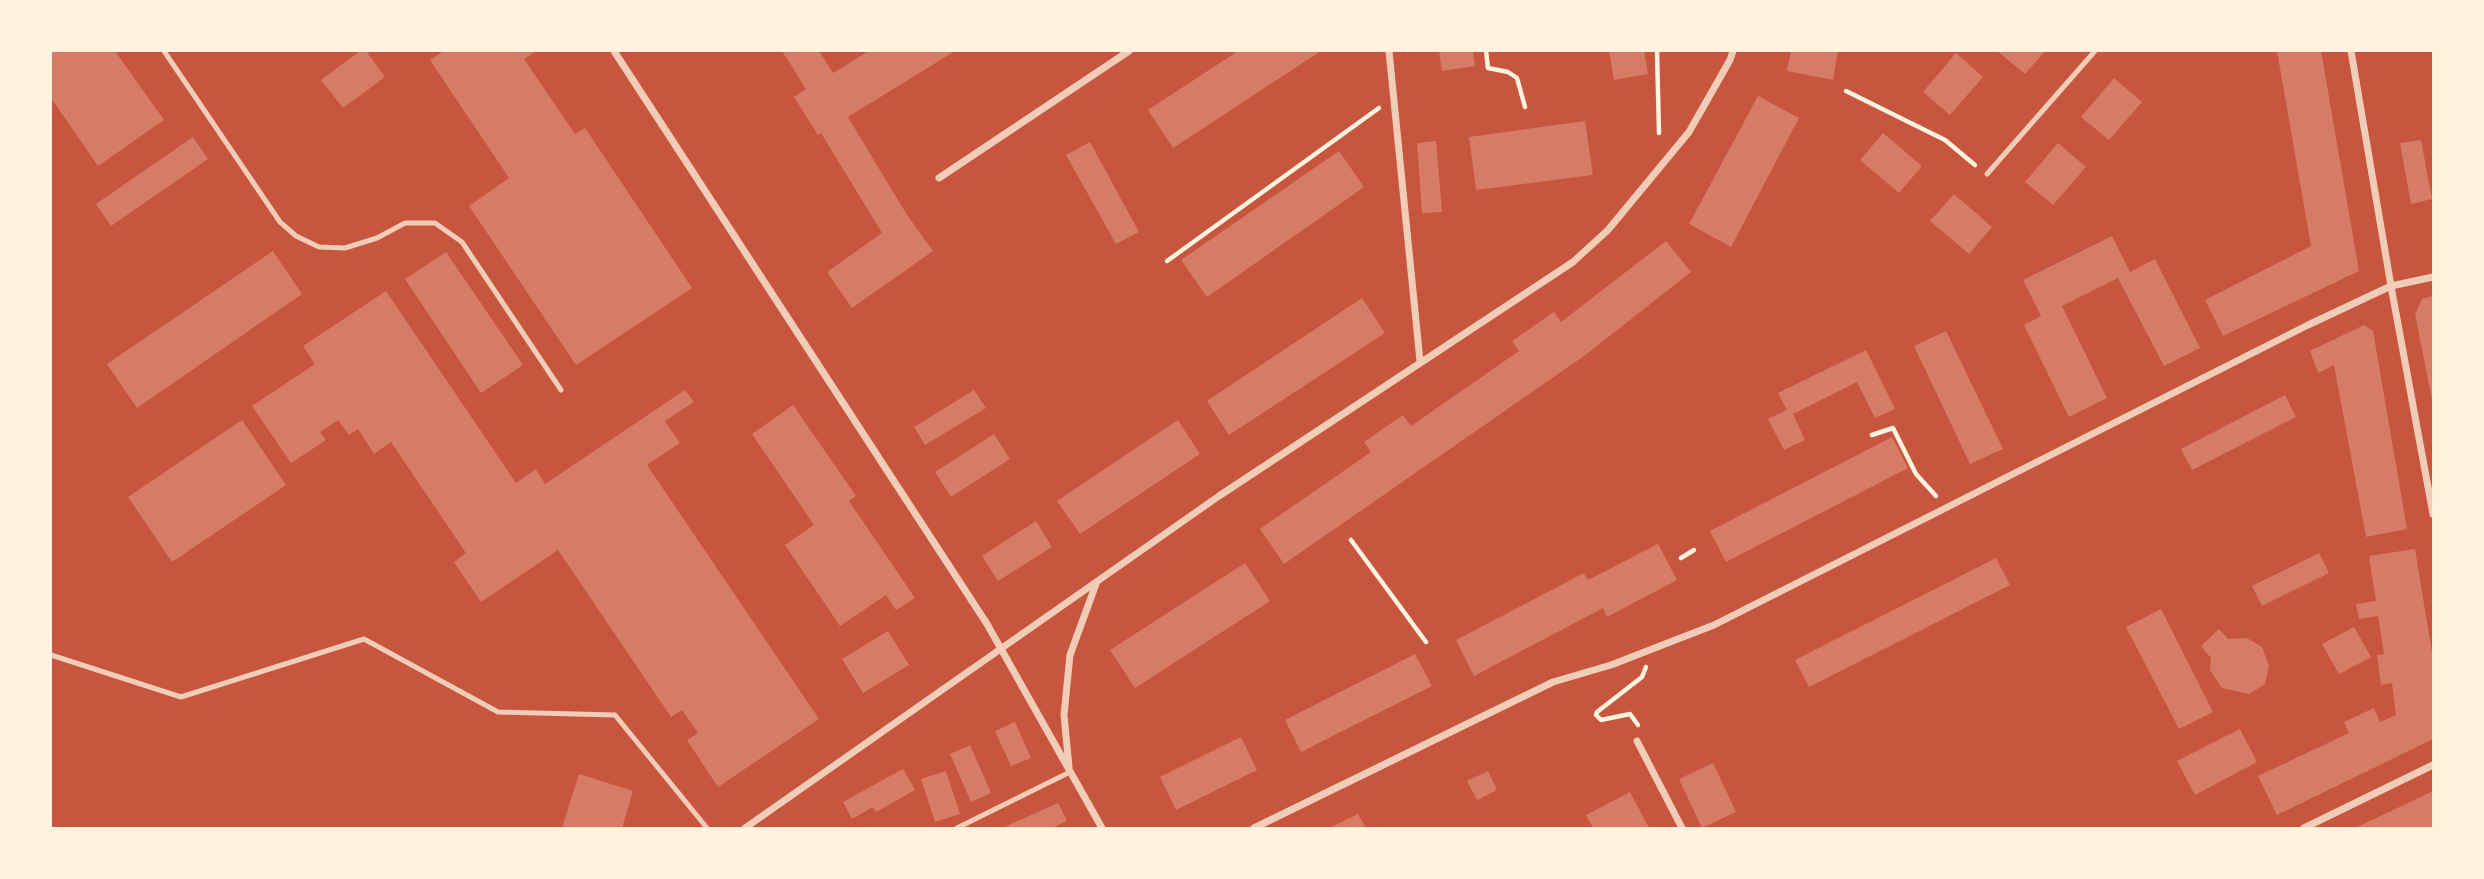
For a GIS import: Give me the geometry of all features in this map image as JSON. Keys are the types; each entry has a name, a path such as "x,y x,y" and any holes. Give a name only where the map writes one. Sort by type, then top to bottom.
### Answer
{"street":[{"path":"614,51 987,624 1102,828"},
{"path":"939,177 1129,51"},
{"path":"1389,51 1420,361"},
{"path":"745,828 1219,496 1573,262 1608,230 1689,132 1733,51"},
{"path":"2351,51 2433,514"},
{"path":"1254,828 1553,682 1714,625 2308,325 2391,286 2433,277"},
{"path":"1070,772 1064,715 1070,655 1097,584"},
{"path":"1637,741 1682,828"},
{"path":"2304,828 2433,765"}],"lane":[{"path":"163,51 280,222 296,236 318,247 345,248 377,238 405,223 435,223 462,242 561,390"},
{"path":"1987,174 2095,51"},
{"path":"51,654 181,697 364,639 498,712 615,715 707,828"},
{"path":"957,828 1070,772"}],"path":[{"path":"1486,51 1488,68 1508,72 1517,78 1522,89 1524,107"},
{"path":"1657,51 1659,133"},
{"path":"1846,91 1945,140 1987,174"},
{"path":"1167,261 1380,108 1396,107"},
{"path":"1872,435 1893,428 1916,474 1947,509"},
{"path":"1351,540 1426,642"},
{"path":"1681,558 1695,550"},
{"path":"1637,741 1638,723 1633,716 1628,714 1604,720 1596,715 1598,710 1645,674 1647,669 1644,652"}],"building":[{"path":"51,51 115,51 164,120 98,166 51,98"},
{"path":"360,51 366,51 385,77 343,108 321,80"},
{"path":"444,51 536,51 524,59 575,134 585,128 692,288 576,365 469,206 509,178 430,60"},
{"path":"782,51 819,51 833,73 869,51 955,51 848,117 907,215 933,251 852,308 827,272 882,233 821,133 818,135 794,97 806,89"},
{"path":"1238,51 1321,51 1173,148 1148,110"},
{"path":"1439,51 1473,51 1475,66 1442,71"},
{"path":"1609,51 1644,51 1648,74 1614,80"},
{"path":"1791,51 1838,51 1833,80 1787,71"},
{"path":"1997,51 2045,51 2025,74"},
{"path":"2277,51 2321,51 2359,271 2223,336 2205,300 2311,246"},
{"path":"1956,53 1983,77 1950,115 1923,92"},
{"path":"2114,78 2142,102 2109,140 2081,117"},
{"path":"1758,96 1799,118 1731,247 1689,224"},
{"path":"1585,121 1593,175 1476,190 1469,137"},
{"path":"1883,133 1922,166 1899,193 1860,160"},
{"path":"193,137 208,159 111,226 96,204"},
{"path":"2421,140 2432,199 2411,204 2400,143"},
{"path":"1436,141 1442,212 1422,213 1417,143"},
{"path":"1090,142 1139,232 1116,244 1066,155"},
{"path":"2058,143 2086,167 2053,205 2025,182"},
{"path":"1339,151 1364,187 1207,297 1181,260"},
{"path":"1954,194 1992,227 1969,254 1930,221"},
{"path":"2112,236 2130,272 2155,259 2200,348 2164,366 2118,278 2062,306 2107,398 2069,417 2024,325 2041,316 2023,280"},
{"path":"1666,241 1691,272 1584,356 1284,564 1260,529 1371,452 1364,442 1403,415 1411,426 1519,351 1512,341 1554,312 1561,322"},
{"path":"273,251 302,294 137,408 107,364"},
{"path":"446,252 523,365 481,393 405,279"},
{"path":"386,291 516,483 536,469 545,484 685,390 694,402 665,421 680,443 647,465 819,719 718,787 687,740 698,733 682,710 671,717 558,550 481,602 454,562 466,553 391,442 374,454 358,429 349,435 338,420 320,432 326,440 291,463 252,406 315,364 303,346"},
{"path":"2433,296 2432,400 2415,314 2422,299"},
{"path":"1362,298 1385,333 1229,435 1207,401"},
{"path":"2364,325 2373,331 2407,529 2366,537 2334,365 2318,373 2310,351"},
{"path":"1946,331 2003,449 1970,464 1914,346"},
{"path":"1866,350 1895,409 1875,418 1857,382 1793,414 1805,440 1784,450 1768,419 1787,410 1778,393"},
{"path":"974,390 986,408 925,445 914,427"},
{"path":"2285,395 2296,417 2192,470 2181,449"},
{"path":"793,405 856,496 849,501 915,598 896,610 886,595 840,626 785,545 814,525 752,434"},
{"path":"242,420 286,485 172,562 128,497"},
{"path":"1178,420 1200,454 1080,534 1057,501"},
{"path":"994,434 1010,459 951,497 935,472"},
{"path":"1892,437 1908,468 1726,562 1710,531"},
{"path":"1036,521 1052,547 998,581 982,556"},
{"path":"1658,544 1677,580 1607,617 1603,608 1474,676 1456,640 1584,573 1588,580"},
{"path":"2415,549 2433,659 2433,739 2277,815 2258,776 2349,733 2344,722 2374,708 2380,722 2396,715 2392,683 2381,685 2377,655 2384,654 2378,616 2359,619 2356,604 2376,601 2369,556"},
{"path":"2319,553 2329,573 2262,606 2252,586"},
{"path":"1996,558 2010,585 1809,687 1795,660"},
{"path":"1245,563 1270,601 1135,688 1110,650"},
{"path":"2161,609 2213,712 2179,729 2126,627"},
{"path":"2354,627 2371,657 2339,674 2322,644"},
{"path":"2219,629 2228,639 2247,638 2262,647 2269,666 2265,684 2249,694 2222,688 2210,670 2211,658 2201,646"},
{"path":"888,631 909,665 863,693 842,659"},
{"path":"1415,654 1432,686 1301,752 1285,720"},
{"path":"1015,722 1031,758 1011,766 995,731"},
{"path":"2240,729 2257,762 2195,795 2177,761"},
{"path":"1241,737 1257,770 1176,810 1160,777"},
{"path":"970,745 991,793 971,802 950,754"},
{"path":"1713,763 1736,812 1702,828 1679,779"},
{"path":"903,769 915,790 876,812 873,807 852,819 843,802"},
{"path":"946,771 960,814 935,822 921,779"},
{"path":"1488,771 1497,790 1477,800 1467,781"},
{"path":"579,774 633,791 622,828 562,828"},
{"path":"2433,791 2433,828 2355,828 2391,811"},
{"path":"1630,792 1649,828 1593,828 1586,815"},
{"path":"1058,803 1067,821 1052,828 1002,828"},
{"path":"1358,814 1366,828 1329,828"}]}
